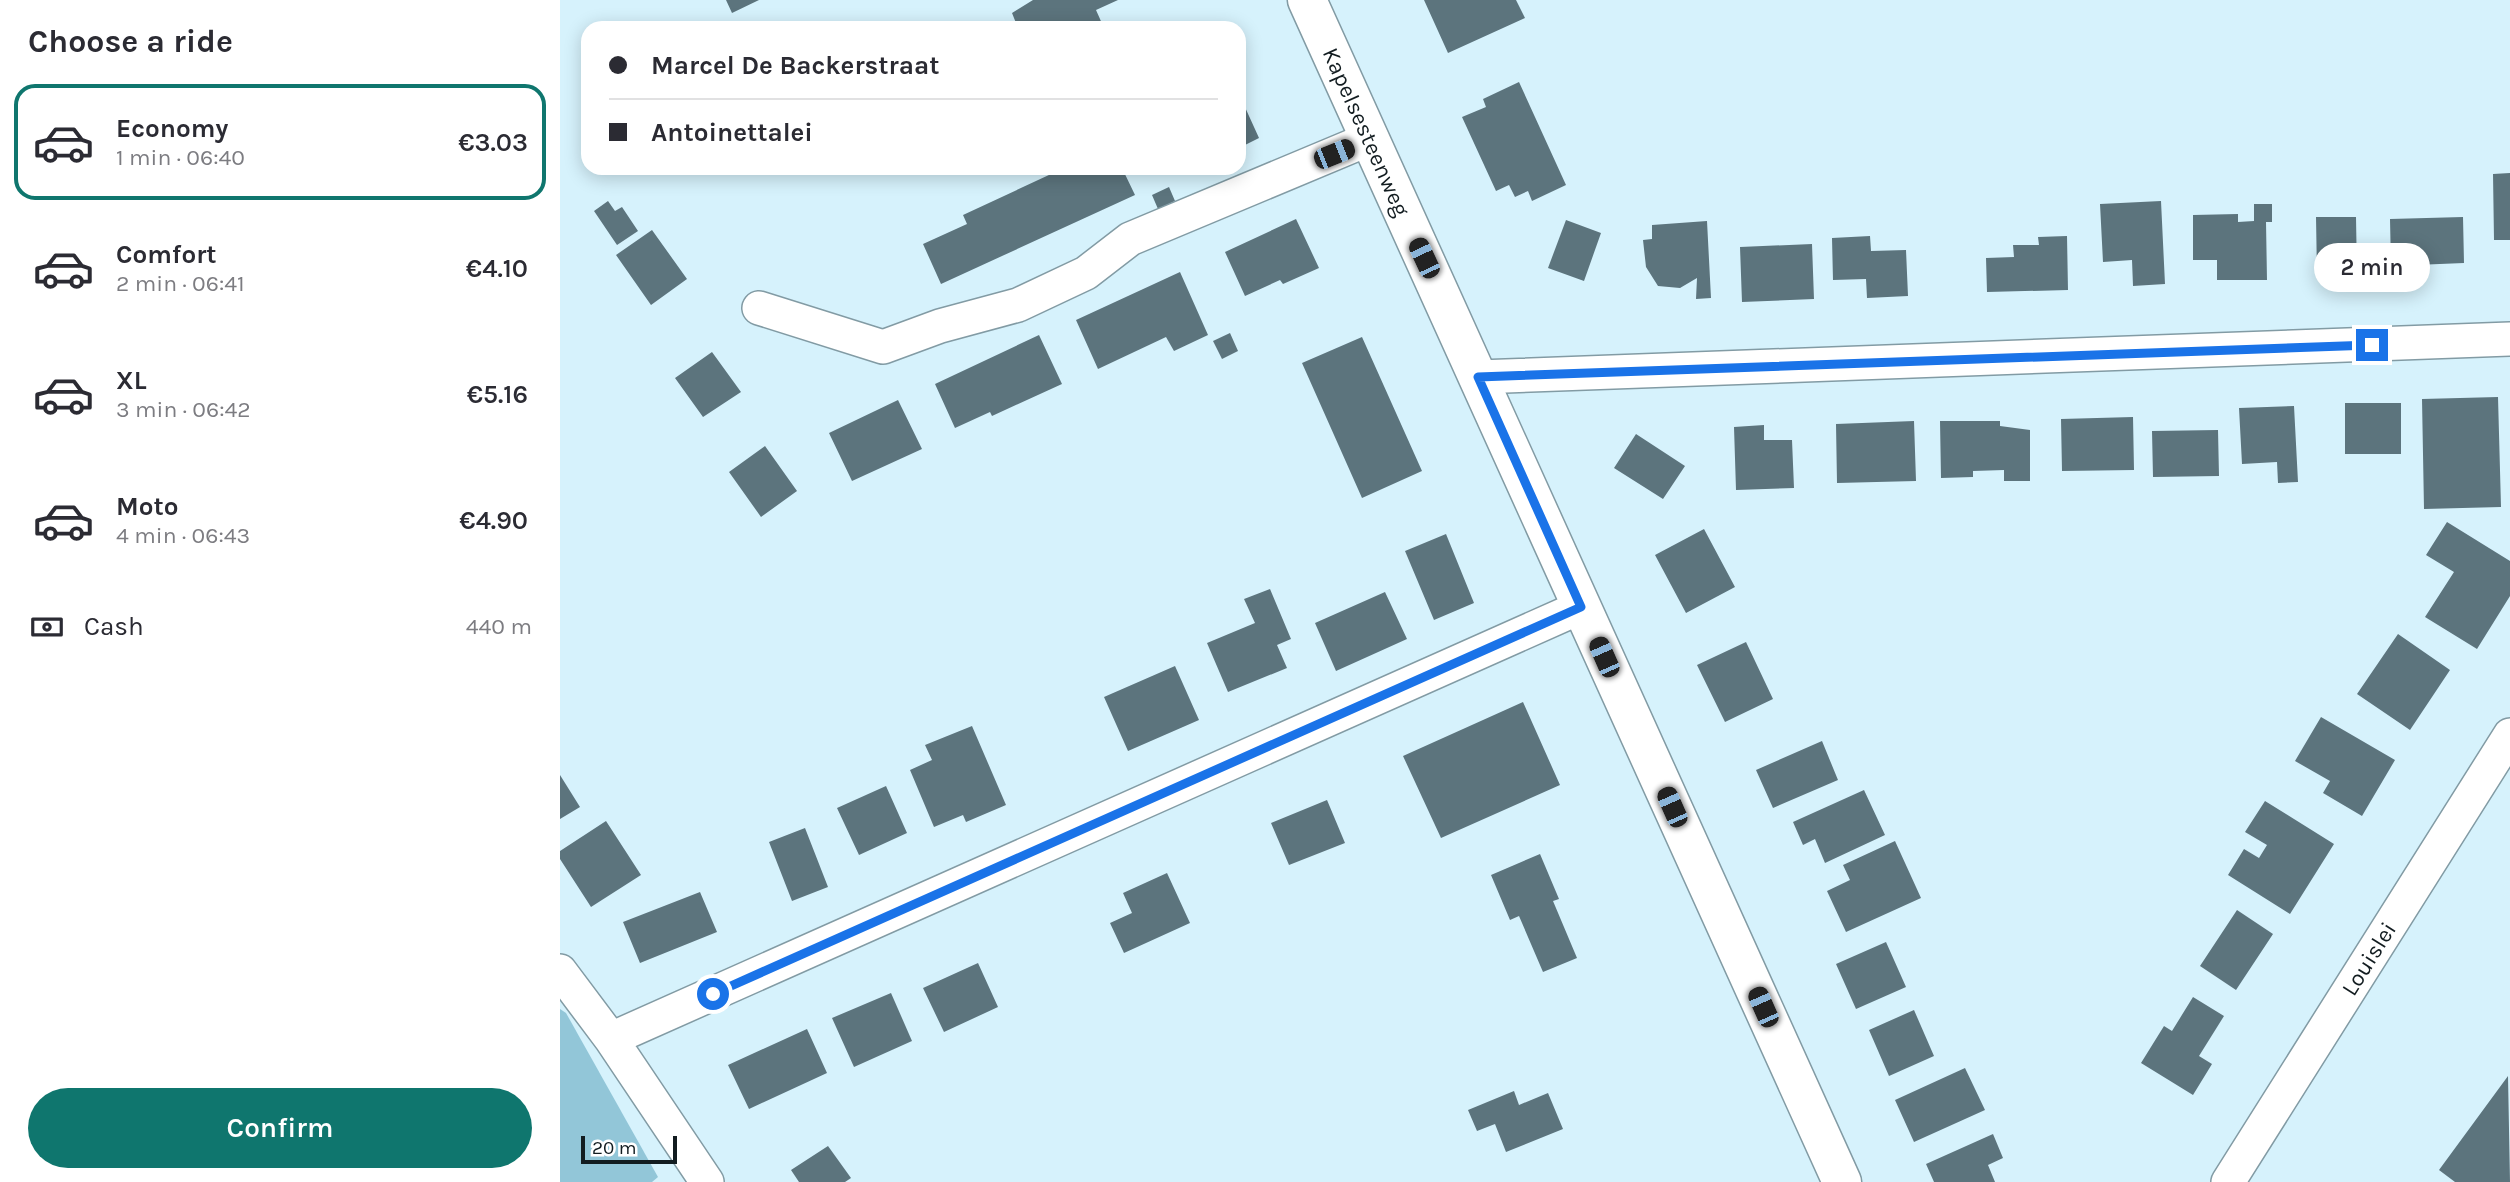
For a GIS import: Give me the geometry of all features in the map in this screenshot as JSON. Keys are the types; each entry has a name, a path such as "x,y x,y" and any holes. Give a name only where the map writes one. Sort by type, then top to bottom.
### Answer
{"main road":[{"name":"Kapelsesteenweg","path":"1307,0 1842,1182"}],"street":[{"path":"759,308 883,347 940,326 1018,305 1086,273 1130,239 1369,139"},
{"path":"1478,377 2510,340"},
{"path":"611,1039 1581,607"},
{"name":"Louislei","path":"2228,1182 2510,735"},
{"path":"560,971 611,1039 707,1182"}],"shaded area":[{"path":"560,1009 566,1013 658,1177 652,1182 560,1182"}],"building":[{"path":"726,0 759,0 732,13"},
{"path":"1033,0 1118,0 1096,10 1101,21 1015,21 1012,13"},
{"path":"1424,0 1516,0 1525,18 1448,53"},
{"path":"1519,82 1566,185 1532,201 1528,191 1515,197 1509,185 1496,191 1462,117 1486,107 1483,99"},
{"path":"1246,109 1259,138 1246,144"},
{"path":"2510,173 2510,240 2494,240 2493,174"},
{"path":"1049,175 1125,175 1135,195 941,284 923,244 967,224 963,215"},
{"path":"1169,187 1175,201 1158,209 1152,195"},
{"path":"608,201 615,211 622,207 638,231 617,245 594,211"},
{"path":"2161,201 2165,284 2133,286 2132,260 2103,262 2100,204"},
{"path":"2254,204 2272,204 2272,222 2266,222 2267,280 2217,280 2217,260 2193,260 2193,215 2238,214 2238,222 2254,221"},
{"path":"2316,217 2356,217 2357,274 2317,275"},
{"path":"2463,217 2464,263 2391,266 2390,219"},
{"path":"1296,219 1319,268 1283,284 1280,280 1245,296 1225,252"},
{"path":"1566,220 1601,233 1584,281 1548,268"},
{"path":"1707,221 1711,298 1696,299 1697,278 1680,288 1658,286 1646,267 1643,240 1652,239 1652,225"},
{"path":"652,230 687,279 651,305 616,255"},
{"path":"1870,236 1871,251 1906,250 1908,296 1867,298 1866,279 1833,280 1832,238"},
{"path":"2067,236 2068,290 1987,292 1986,258 2014,257 2013,245 2039,245 2038,237"},
{"path":"1812,244 1814,299 1742,302 1740,247"},
{"path":"1180,272 1208,335 1174,351 1166,337 1098,369 1076,320"},
{"path":"1230,333 1238,351 1222,359 1213,341"},
{"path":"1039,335 1062,384 992,416 990,412 955,428 935,384"},
{"path":"1362,337 1422,471 1362,498 1302,363"},
{"path":"712,352 741,392 703,417 675,378"},
{"path":"2498,397 2501,507 2424,509 2422,399"},
{"path":"898,400 922,449 852,481 829,433"},
{"path":"2345,403 2401,403 2401,454 2345,454"},
{"path":"2294,406 2298,482 2278,483 2277,462 2242,464 2239,408"},
{"path":"2133,417 2134,470 2062,471 2061,419"},
{"path":"1914,421 1916,481 1837,483 1836,424"},
{"path":"1940,421 2000,421 2000,426 2030,430 2030,481 2004,481 2004,470 1973,471 1973,477 1941,478"},
{"path":"1764,425 1764,440 1792,440 1794,488 1736,490 1734,427"},
{"path":"2218,430 2219,476 2153,477 2152,431"},
{"path":"1636,434 1685,466 1663,499 1614,468"},
{"path":"765,446 797,491 761,517 729,472"},
{"path":"2447,522 2510,561 2510,596 2477,649 2425,617 2454,572 2426,555"},
{"path":"1704,529 1735,587 1686,613 1655,555"},
{"path":"1446,534 1474,603 1434,620 1405,551"},
{"path":"1270,589 1291,639 1277,645 1287,668 1228,692 1207,643 1255,623 1244,599"},
{"path":"1385,592 1407,639 1336,671 1315,623"},
{"path":"2398,634 2450,670 2410,730 2357,694"},
{"path":"1746,642 1773,699 1725,722 1697,665"},
{"path":"1175,666 1199,720 1128,751 1104,697"},
{"path":"1523,702 1560,785 1441,838 1403,756"},
{"path":"2321,717 2395,760 2362,816 2323,793 2330,781 2295,761"},
{"path":"972,726 1006,805 966,822 963,815 934,827 910,770 932,760 925,745"},
{"path":"1822,741 1838,780 1773,808 1756,770"},
{"path":"560,775 580,807 560,819"},
{"path":"886,786 907,833 859,855 837,808"},
{"path":"1864,790 1885,835 1825,863 1815,839 1803,845 1793,822"},
{"path":"1327,800 1345,843 1289,865 1271,823"},
{"path":"2265,801 2334,844 2290,914 2228,875 2244,849 2259,858 2267,845 2245,832"},
{"path":"606,821 641,875 591,907 560,859 560,851"},
{"path":"805,828 828,887 792,901 769,842"},
{"path":"1895,841 1921,898 1846,932 1827,891 1850,880 1843,865"},
{"path":"1540,854 1559,899 1553,901 1577,958 1543,972 1519,916 1510,920 1491,875"},
{"path":"1167,873 1190,923 1124,953 1110,923 1132,913 1123,893"},
{"path":"700,892 717,932 640,963 623,922"},
{"path":"2237,910 2273,934 2236,990 2200,966"},
{"path":"1886,942 1906,987 1856,1009 1836,964"},
{"path":"978,963 998,1007 944,1032 923,988"},
{"path":"891,993 912,1041 854,1067 832,1018"},
{"path":"2193,997 2224,1016 2199,1056 2212,1064 2193,1095 2141,1063 2164,1026 2172,1031"},
{"path":"1914,1010 1934,1056 1889,1076 1869,1030"},
{"path":"807,1029 827,1073 749,1109 728,1065"},
{"path":"1965,1068 1985,1110 1914,1142 1895,1100"},
{"path":"2508,1076 2510,1182 2455,1182 2439,1170"},
{"path":"1514,1091 1519,1105 1548,1093 1563,1129 1506,1152 1495,1124 1477,1131 1468,1110"},
{"path":"1993,1134 2003,1158 1988,1165 1995,1182 1934,1182 1926,1164"},
{"path":"828,1146 851,1178 845,1182 799,1182 791,1170"}],"route":[{"path":"713,994 1581,607 1478,377 2372,345"}]}
